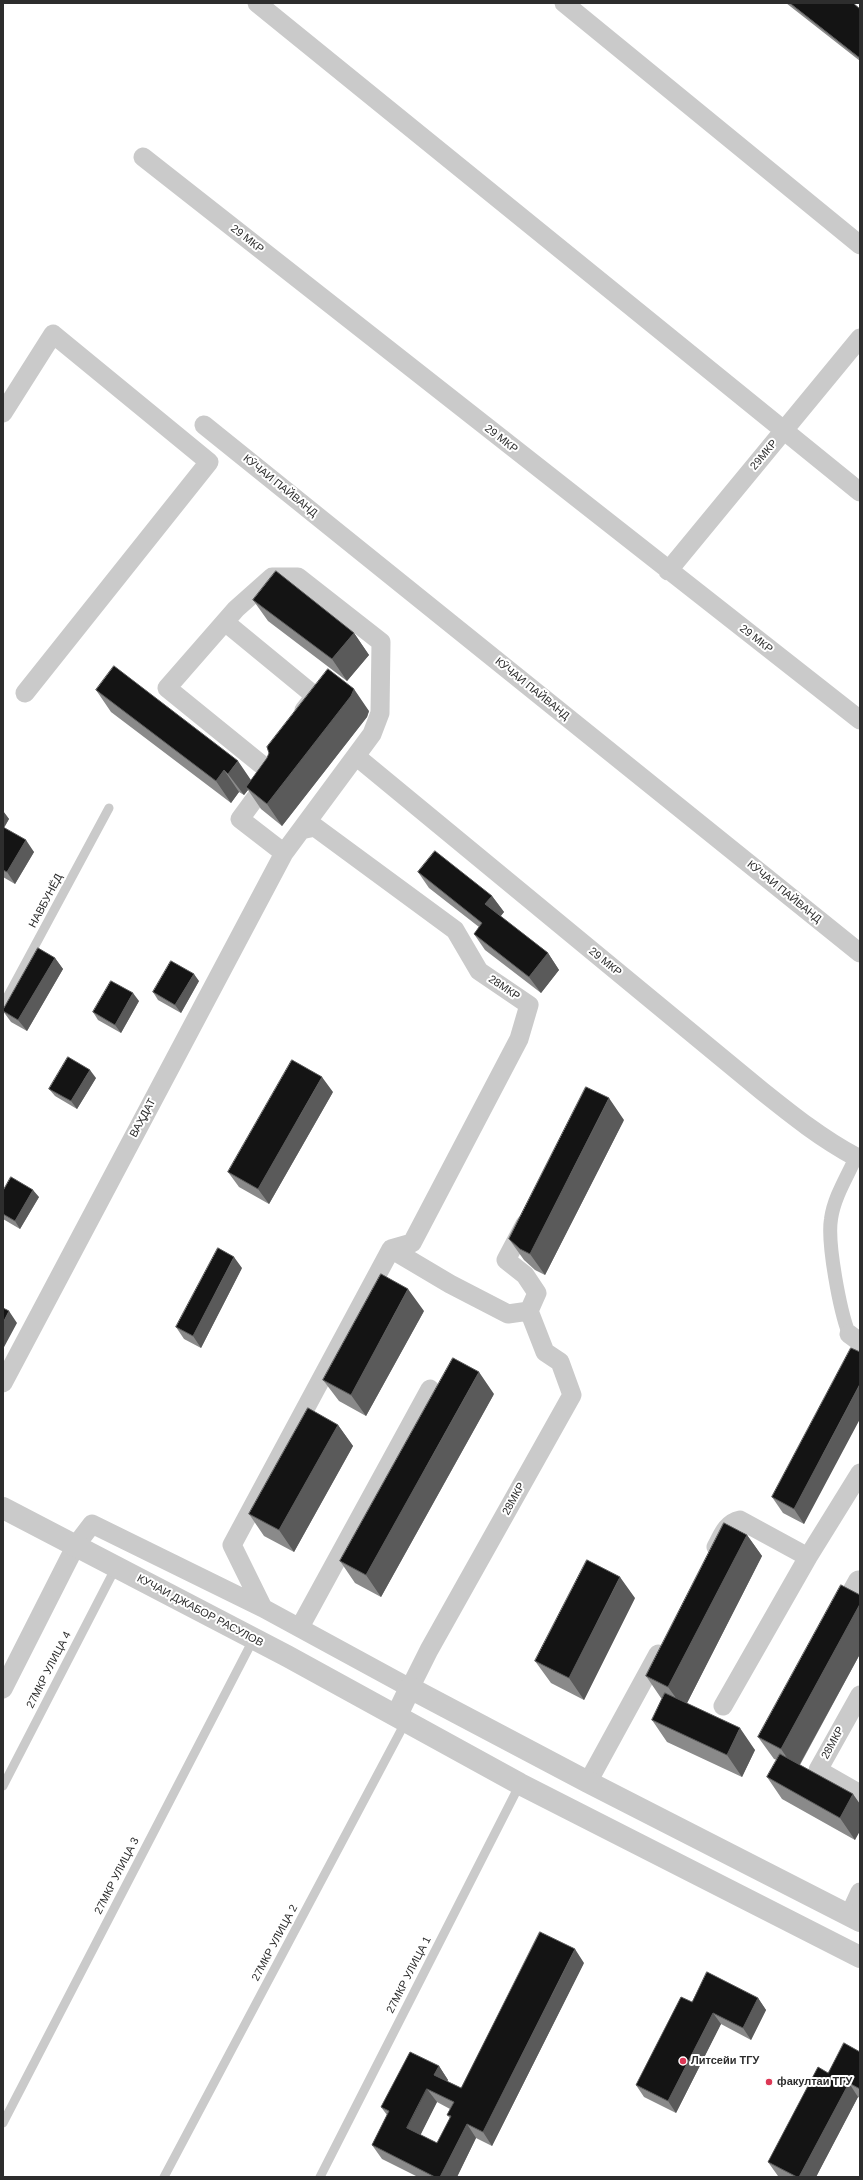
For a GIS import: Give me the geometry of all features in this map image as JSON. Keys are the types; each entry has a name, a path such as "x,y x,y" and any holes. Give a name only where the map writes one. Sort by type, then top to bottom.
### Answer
{"street":[{"path":"257,3 860,492"},
{"path":"564,3 860,245"},
{"name":"29 МКР","path":"143,157 668,571 860,720"},
{"path":"3,413 53,334 209,462 26,693"},
{"name":"29МКР","path":"668,571 860,338"},
{"name":"КӮЧАИ ПАЙВАНД","path":"204,425 860,953"},
{"path":"272,577 298,577 381,642 380,713 372,734 357,757 284,854 240,819 274,774 265,758 167,688 225,622 272,577"},
{"path":"225,622 315,696 295,721"},
{"name":"29 МКР","path":"357,757 762,1091 837,1147 858,1157"},
{"name":"28МКР","path":"301,830 315,827 455,930 479,971 529,1005 519,1039 412,1243 391,1249"},
{"name":"ВАҲДАТ","path":"3,1383 284,854"},
{"path":"855,1338 844,1322 831,1251 830,1230 831,1218 836,1199 858,1157"},
{"path":"263,1608 232,1545 391,1249 450,1284 508,1314 529,1311 537,1293 525,1275 506,1260 535,1205"},
{"name":"28МКР","path":"410,1688 429,1650 572,1395 560,1362 546,1352 529,1311"},
{"path":"300,1627 430,1389"},
{"path":"723,1706 808,1557 860,1473"},
{"name":"КУЧАИ ДЖАБОР РАСУЛОВ","path":"3,1508 116,1566 402,1718 520,1784 860,1957"},
{"path":"709,1560 727,1527 740,1520 808,1557"},
{"path":"3,1689 76,1545 92,1524 300,1627 410,1688 588,1782 855,1919 860,1892"},
{"path":"831,1626 858,1580 860,1581"},
{"path":"588,1782 665,1641"},
{"path":"402,1718 410,1688"},
{"name":"28МКР","path":"860,1695 818,1770 860,1794"}],"lane":[{"name":"НАВБУНЁД","path":"3,1005 110,808"},
{"name":"27МКР УЛИЦА 4","path":"3,1786 116,1566"},
{"name":"27МКР УЛИЦА 3","path":"3,2122 253,1640"},
{"name":"27МКР УЛИЦА 2","path":"164,2177 402,1718"},
{"name":"27МКР УЛИЦА 1","path":"320,2177 520,1784"}],"building":[{"path":"790,3 853,3 860,9 860,58"},
{"path":"276,571 354,633 332,659 253,600"},
{"path":"114,666 238,761 228,774 224,770 216,781 96,690"},
{"path":"328,669 354,689 351,696 267,804 246,787 267,758 269,753 267,747"},
{"path":"3,827 26,840 7,872 3,870"},
{"path":"435,851 492,896 485,904 548,953 529,977 474,934 482,923 418,872"},
{"path":"38,948 55,958 18,1020 3,1010"},
{"path":"171,961 194,974 175,1005 153,992"},
{"path":"111,981 133,993 115,1025 93,1012"},
{"path":"68,1057 90,1070 71,1101 49,1089"},
{"path":"292,1060 322,1077 258,1189 228,1172"},
{"path":"586,1087 609,1098 530,1254 520,1249 509,1239"},
{"path":"11,1177 33,1190 15,1221 3,1214 3,1191"},
{"path":"218,1248 234,1257 193,1336 176,1327"},
{"path":"381,1274 408,1289 351,1395 323,1380"},
{"path":"3,1308 9,1311 3,1323"},
{"path":"851,1348 860,1352 860,1384 794,1509 772,1497"},
{"path":"453,1358 479,1372 366,1575 340,1561"},
{"path":"308,1408 338,1425 279,1530 249,1514"},
{"path":"724,1523 747,1535 668,1687 646,1676"},
{"path":"587,1560 620,1577 569,1678 535,1661"},
{"path":"841,1585 860,1595 860,1604 781,1749 758,1737"},
{"path":"665,1693 740,1728 727,1755 652,1720"},
{"path":"780,1754 853,1794 840,1818 767,1777"},
{"path":"540,1932 575,1949 483,2132 467,2124 440,2177 435,2177 372,2145 389,2111 381,2107 410,2052 439,2066 434,2075 461,2088","holes":["427,2089 454,2102 447,2115 451,2116 437,2143 407,2128"]},
{"path":"707,1972 758,1998 743,2028 713,2013 668,2101 636,2085 681,1997 692,2002"},
{"path":"844,2043 860,2052 860,2089 849,2083 799,2177 797,2177 768,2162 818,2067 828,2073"}],"place":[{"name":"Литсейи ТГУ","path":"683,2061"},
{"name":"факултаи ТГУ","path":"769,2082"}]}
